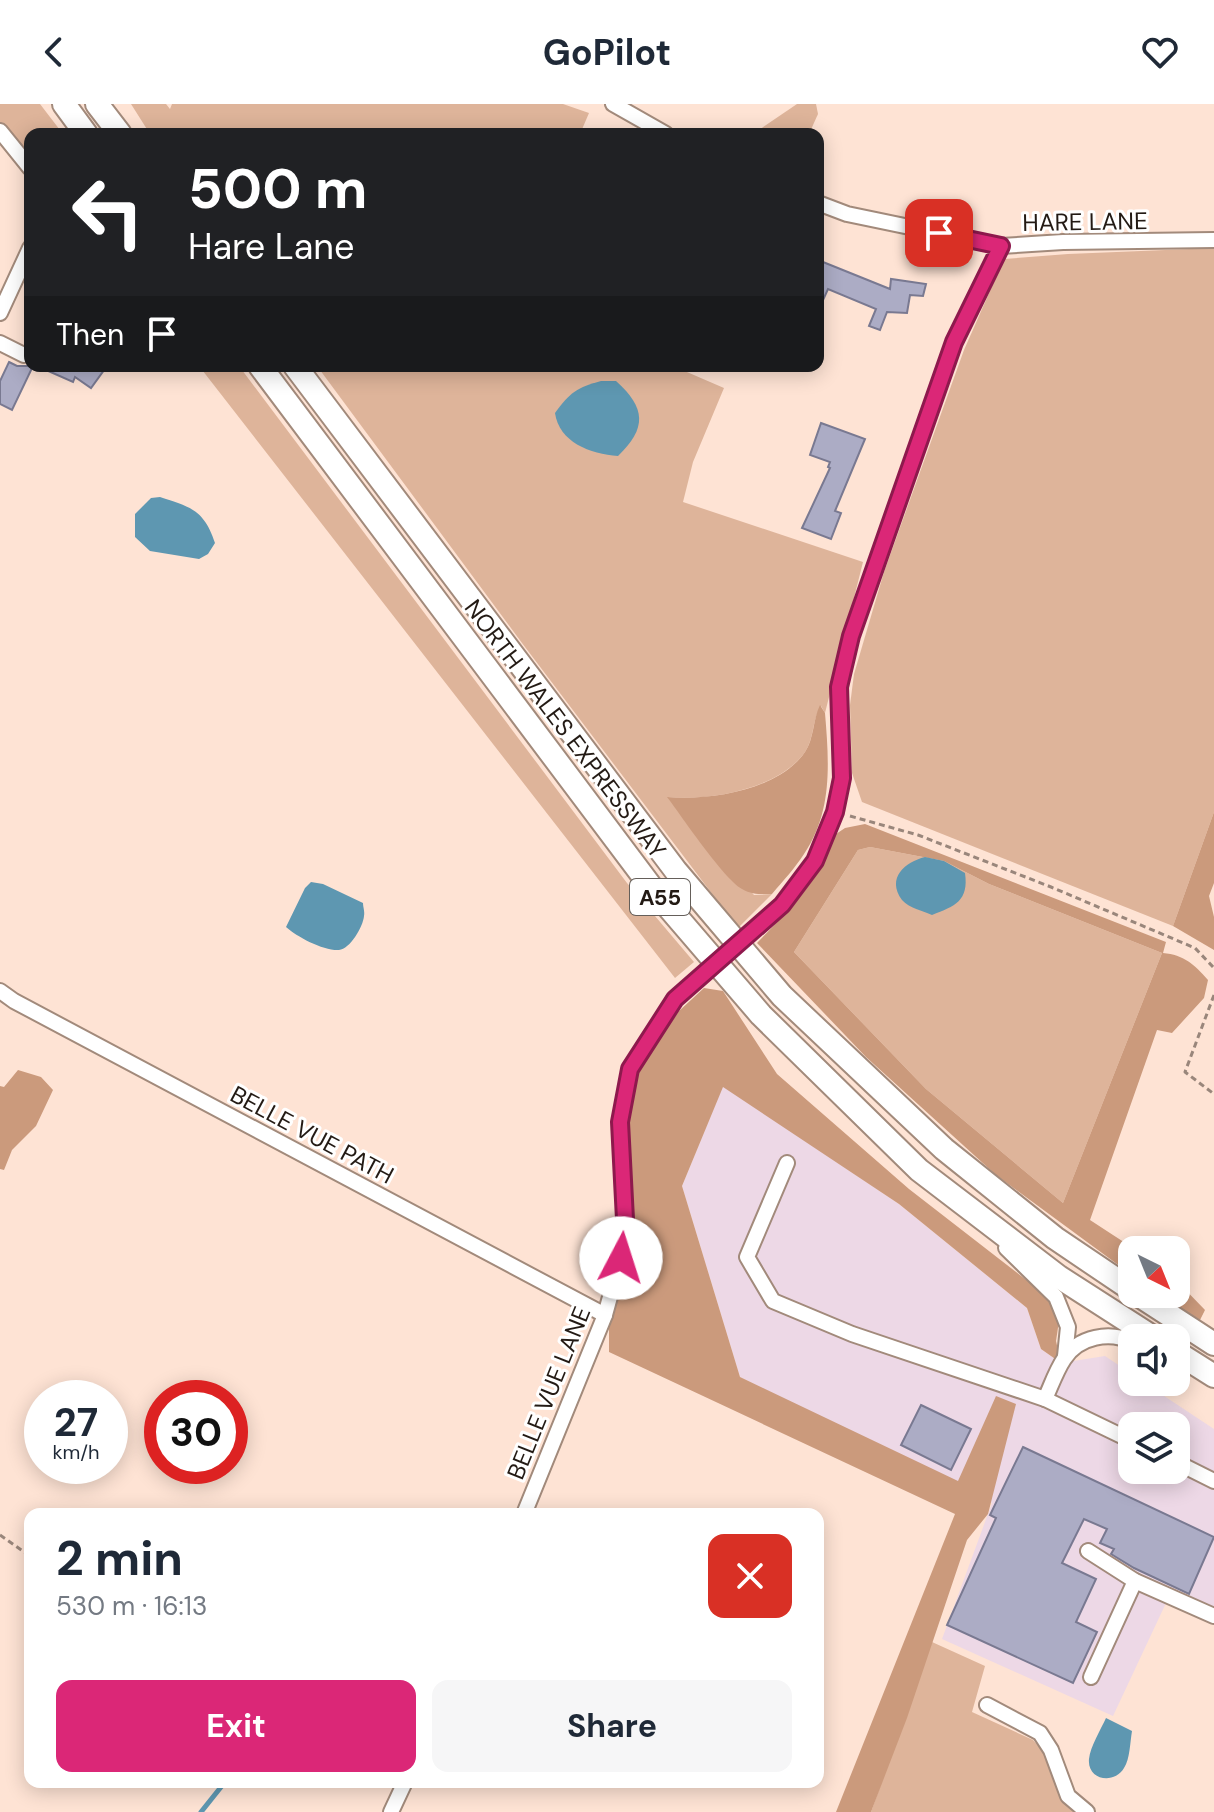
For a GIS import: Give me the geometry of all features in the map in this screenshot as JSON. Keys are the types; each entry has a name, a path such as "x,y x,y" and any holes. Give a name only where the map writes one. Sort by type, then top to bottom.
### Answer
{"highway":[{"path":"64,104 82,128"},
{"name":"NORTH WALES EXPRESSWAY","path":"265,372 652,888 761,1015 919,1170 1059,1277 1132,1324"},
{"name":"NORTH WALES EXPRESSWAY","path":"300,372 676,871 782,996 944,1149 1055,1238 1118,1281"},
{"path":"1159,1308 1214,1344"},
{"path":"1190,1361 1214,1376"}],"street":[{"path":"613,104 655,128"},
{"path":"0,131 24,161"},
{"name":"HARE LANE","path":"824,205 847,214 1001,246 1214,240"},
{"name":"BELLE VUE LANE","path":"526,1508 605,1315 626,1239 620,1122 630,1069 675,999 782,905 815,861 835,812 842,778 839,687 851,636 954,342 1001,246"},
{"path":"0,313 24,261"},
{"path":"0,343 24,355"},
{"name":"BELLE VUE PATH","path":"0,991 605,1315"},
{"path":"787,1163 747,1257 773,1301 852,1334 1045,1399 1118,1434"},
{"path":"944,1188 1056,1297 1068,1327 1065,1356 1045,1399"},
{"path":"1065,1356 1091,1339 1104,1335 1118,1336"},
{"path":"1190,1372 1214,1384"},
{"path":"1190,1469 1214,1481"},
{"path":"1088,1551 1135,1581 1214,1616"},
{"path":"1091,1677 1135,1581"},
{"path":"987,1705 1040,1733 1051,1750 1068,1796 1087,1812"},
{"path":"391,1812 402,1788"}],"path":[{"path":"835,812 918,835 1051,887 1195,948 1214,968"},
{"path":"1214,995 1185,1072 1214,1094"},
{"path":"0,1535 24,1552"}],"shaded area":[{"path":"0,104 40,104 58,128 24,128 24,152 0,122"},
{"path":"131,104 166,104 170,109 172,104 563,104 589,113 583,128 146,128"},
{"path":"797,104 816,104 818,114 812,128 762,128"},
{"path":"1214,248 1214,812 1173,926 862,802 852,773 850,705 854,674 884,572 964,350 1004,259"},
{"path":"204,372 244,372 627,883 694,962 675,978"},
{"path":"321,372 687,372 724,388 693,462 683,502 863,562 825,713 821,706 805,752 793,765 761,784 703,797 668,797 754,895 772,894 738,928"},
{"path":"820,705 825,713 827,786 820,821 804,854 772,894 746,891 714,861 667,797 723,795 779,776 805,752"},
{"path":"1214,812 1214,883 1209,896 1214,917 1214,950 1173,926"},
{"path":"865,824 1166,942 1163,953 1188,961 1208,980 1204,998 1172,1033 1157,1030 1090,1220 1118,1238 1118,1265 996,1175 866,1057 757,943 790,909 836,834 845,828","holes":["870,847 944,861 989,884 1162,953 1063,1203 926,1089 794,952 858,850"]},
{"path":"870,847 944,861 989,884 1162,953 1063,1203 926,1089 794,952 858,850"},
{"path":"704,988 723,991 777,1074 909,1189 1047,1296 1059,1321 1056,1341 1061,1363 1041,1349 1027,1308 899,1204 723,1087 682,1186 740,1377 958,1481 996,1396 1016,1404 988,1514 967,1540 907,1718 871,1812 836,1812 955,1514 609,1352 609,1316 631,1237 626,1122 635,1072 679,1011"},
{"path":"18,1070 41,1077 53,1090 36,1126 12,1150 4,1170 0,1169 0,1086 4,1087"},
{"path":"723,1086 899,1204 1027,1308 1041,1349 1061,1363 1105,1356 1118,1365 1118,1396 1164,1396 1188,1412 1118,1412 1118,1484 1190,1484 1190,1413 1214,1429 1214,1624 1166,1603 1113,1716 942,1639 992,1503 740,1377 682,1186"},
{"path":"1190,1294 1205,1310 1200,1320 1181,1308 1190,1308"},
{"path":"932,1642 985,1666 972,1712 1033,1740 1047,1756 1080,1812 871,1812"}],"water":[{"path":"601,381 616,381 637,409 638,427 618,456 597,453 569,439 555,413 575,392"},
{"path":"160,497 188,507 201,517 215,543 208,554 199,559 150,551 135,537 135,514 151,498"},
{"path":"925,857 944,861 965,873 965,890 959,901 932,915 905,903 896,885 905,867"},
{"path":"311,882 323,884 363,903 361,926 343,949 319,946 286,927"},
{"path":"1106,1718 1132,1731 1126,1764 1114,1777 1102,1778 1092,1772 1089,1759"}],"building":[{"path":"824,262 890,289 891,279 926,284 923,296 910,295 907,313 887,312 880,330 869,326 876,309 828,289 824,298"},
{"path":"9,362 24,366 24,372 30,372 12,410 0,404 0,381"},
{"path":"50,372 103,372 91,388 75,377 73,382"},
{"path":"821,423 865,439 835,511 841,513 831,539 802,528 830,468 830,462 810,455"},
{"path":"921,1405 971,1429 951,1470 901,1445"},
{"path":"1023,1447 1214,1537 1189,1594 1111,1554 1114,1549 1100,1543 1107,1529 1084,1519 1062,1563 1096,1579 1076,1622 1097,1632 1073,1683 947,1625 996,1518 990,1515"}],"waterway":[{"path":"201,1812 220,1788"}],"route":[{"path":"621,1258 626,1239 620,1122 630,1069 675,999 782,905 815,861 835,812 842,778 839,687 851,636 954,342 1001,246 939,233"}]}
